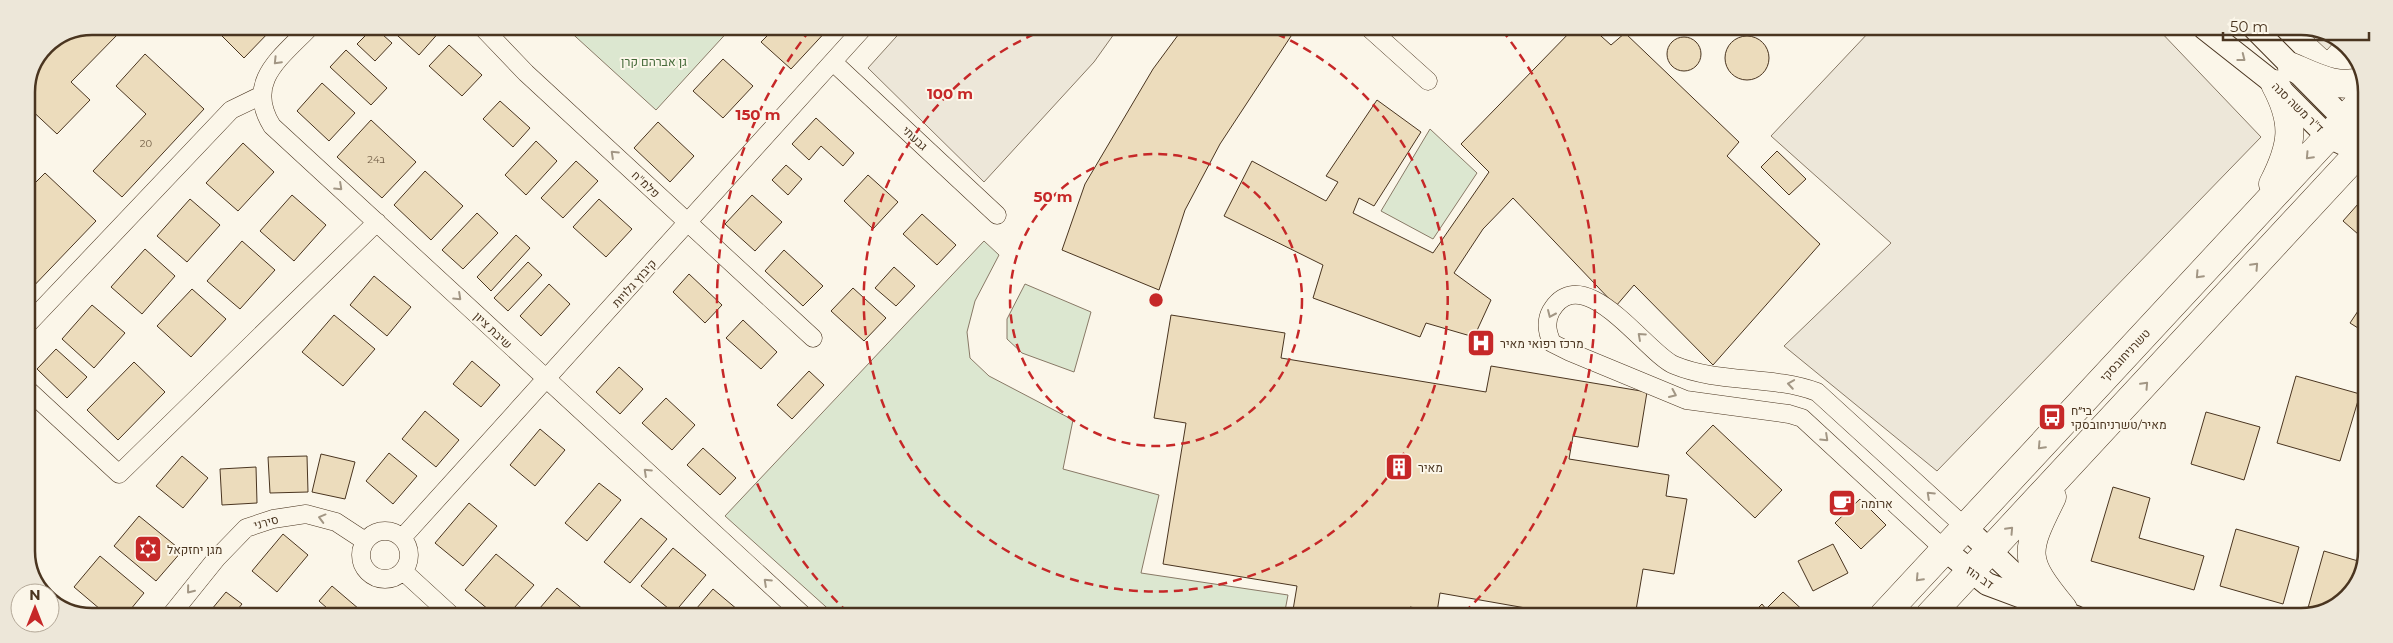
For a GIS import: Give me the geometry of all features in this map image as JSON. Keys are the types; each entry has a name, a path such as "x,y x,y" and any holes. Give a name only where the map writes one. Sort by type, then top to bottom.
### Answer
{"main road":[{"path":"2261,209 2288,151 2289,119 2284,76 2314,76 2345,84 2357,81"},
{"name":"טשרניחובסקי","path":"1891,608 2358,104"},
{"path":"1936,608 2358,154"},
{"path":"2066,608 2042,583 2031,558 2030,550 2035,532 2068,468"}],"street":[{"path":"35,317 231,110 262,95 262,86 271,68 302,35"},
{"name":"פלמ\"ח","path":"490,35 526,73 813,338"},
{"name":"קיבוץ גלויות","path":"402,538 857,35"},
{"path":"1377,35 1428,81"},
{"name":"ד\"ר משה סנה","path":"2216,35 2284,76"},
{"name":"ד\"ר משה סנה","path":"2258,35 2284,76 2336,128 2358,145"},
{"name":"גבעתי","path":"833,62 997,215"},
{"name":"שיבת ציון","path":"262,95 263,111 272,126 795,608"},
{"path":"35,396 119,474 377,222"},
{"path":"1945,550 1802,418 1789,414 1686,400 1570,352 1552,343 1546,328 1550,312 1559,300 1572,296 1591,298 1612,311 1672,364 1703,374 1796,384 1817,392 1966,528"},
{"name":"סירני","path":"176,608 216,559 246,528 273,519 306,514 336,522 365,541"},
{"name":"דב הוז","path":"1966,528 2030,589 2062,608"},
{"path":"388,530 402,538 408,547 409,555 403,571 389,579 372,576 362,565 360,557 365,541 371,534 388,530"},
{"name":"דב הוז","path":"1945,550 1987,584 2055,608"},
{"path":"403,571 443,608"}],"green space":[{"name":"גן אברהם קרן","path":"574,35 725,35 656,110"},
{"path":"1430,129 1477,173 1433,239 1381,211"},
{"path":"984,241 999,255 975,301 967,332 970,358 989,376 1073,420 1063,469 1159,495 1141,573 1288,595 1286,608 827,608 725,516"},
{"path":"1025,284 1091,312 1074,372 1022,353 1007,339 1007,319"}],"shaded area":[{"path":"898,35 1113,35 1094,62 984,182 868,68"},
{"path":"1866,35 2164,35 2261,137 1937,471 1784,346 1891,243 1771,136"},
{"path":"2312,36 2323,39 2332,44 2327,50"}],"building":[{"path":"92,35 117,35 71,82 90,100 57,134 35,113 36,81 39,70 45,60 60,45 70,39"},
{"path":"221,35 266,35 244,58"},
{"path":"366,35 383,35 392,43 375,61 357,44"},
{"path":"397,35 437,35 419,55"},
{"path":"768,35 823,35 791,69 761,42"},
{"path":"1178,35 1292,35 1220,144 1185,210 1159,290 1062,250 1085,184 1153,69"},
{"path":"1567,35 1600,35 1611,45 1623,35 1627,35 1739,142 1727,156 1820,244 1713,365 1634,285 1616,306 1513,198 1483,229 1454,273 1491,300 1474,337 1426,323 1420,337 1313,298 1323,265 1224,216 1252,161 1326,201 1338,182 1326,176 1377,100 1421,132 1374,206 1359,198 1353,213 1433,253 1489,172 1461,144"},
{"path":"1743,36 1751,36 1763,42 1769,58 1763,74 1751,80 1743,80 1731,74 1725,62 1725,54 1731,42"},
{"path":"1684,37 1696,42 1701,54 1696,66 1684,71 1672,66 1667,54 1672,42"},
{"path":"449,45 482,75 462,96 429,66"},
{"path":"346,50 387,88 371,105 330,67"},
{"path":"145,54 204,109 122,197 93,171 146,114 116,86"},
{"path":"723,59 753,86 723,118 693,91"},
{"path":"322,83 355,113 329,141 297,111"},
{"path":"500,101 530,128 513,147 483,119"},
{"path":"816,118 854,153 843,166 821,146 809,160 792,144"},
{"path":"371,120 416,162 382,198 337,157"},
{"path":"658,122 694,156 670,182 634,148"},
{"path":"536,141 557,161 526,195 505,175"},
{"path":"243,143 274,172 238,211 206,183"},
{"path":"1777,151 1806,179 1789,195 1761,167"},
{"path":"576,161 598,181 563,218 541,198"},
{"path":"786,165 802,179 788,195 772,180"},
{"path":"425,171 463,206 431,240 394,205"},
{"path":"45,173 96,221 35,285 35,183"},
{"path":"868,175 898,202 873,229 844,201"},
{"path":"292,195 326,225 294,261 260,231"},
{"path":"752,195 782,222 755,251 725,224"},
{"path":"190,199 220,225 187,262 157,236"},
{"path":"599,199 632,229 606,257 573,227"},
{"path":"2358,204 2358,234 2343,221"},
{"path":"477,213 498,233 463,269 442,250"},
{"path":"922,214 956,245 937,265 903,234"},
{"path":"516,235 530,248 491,291 477,277"},
{"path":"242,241 275,270 240,309 207,281"},
{"path":"145,249 175,276 142,314 111,287"},
{"path":"784,250 823,286 803,306 765,271"},
{"path":"528,262 542,275 508,311 494,298"},
{"path":"894,267 915,286 896,306 875,288"},
{"path":"689,274 722,305 705,323 673,292"},
{"path":"374,276 411,307 387,336 350,305"},
{"path":"549,284 570,304 541,336 520,316"},
{"path":"853,288 886,318 864,341 831,311"},
{"path":"192,289 226,319 191,357 157,326"},
{"path":"92,305 125,333 94,368 62,339"},
{"path":"2358,311 2358,328 2350,323"},
{"path":"334,315 375,349 343,386 302,352"},
{"name":"מאיר","path":"1171,315 1285,333 1281,358 1486,392 1491,366 1647,392 1638,447 1573,436 1569,459 1669,475 1666,496 1687,499 1674,574 1643,569 1636,608 1526,608 1440,593 1438,608 1293,608 1297,586 1163,564 1186,423 1154,418"},
{"path":"743,320 777,352 761,369 726,338"},
{"path":"56,349 87,377 67,398 37,369"},
{"path":"472,361 500,385 481,407 453,384"},
{"path":"134,362 165,392 118,440 87,410"},
{"path":"619,367 643,389 620,414 596,392"},
{"path":"809,371 824,385 792,419 777,405"},
{"path":"2296,376 2358,393 2358,401 2340,461 2277,443"},
{"path":"666,398 695,425 672,450 642,423"},
{"path":"425,411 459,440 436,467 402,439"},
{"path":"2206,412 2260,427 2244,480 2191,464"},
{"path":"1713,425 1782,490 1755,518 1686,453"},
{"path":"540,429 565,450 535,486 510,465"},
{"path":"703,448 736,478 720,495 687,465"},
{"path":"389,453 417,476 393,504 366,481"},
{"path":"321,454 355,462 345,499 312,492"},
{"path":"182,456 208,478 183,508 156,486"},
{"path":"307,456 308,492 270,493 268,457"},
{"path":"256,467 257,503 222,505 220,469"},
{"path":"599,483 621,500 587,541 565,523"},
{"path":"2113,487 2150,498 2139,538 2204,556 2194,590 2091,561"},
{"path":"1860,499 1886,525 1861,549 1835,523"},
{"path":"469,503 497,526 463,566 435,543"},
{"name":"מגן יחזקאל","path":"139,516 182,551 156,581 114,546"},
{"path":"641,518 667,539 630,583 604,562"},
{"path":"2236,529 2299,547 2283,604 2220,586"},
{"path":"283,534 308,555 277,592 252,571"},
{"path":"1833,544 1848,573 1813,591 1798,561"},
{"path":"673,548 706,575 678,608 668,608 641,586"},
{"path":"2324,551 2357,561 2354,573 2348,583 2336,596 2319,605 2308,608"},
{"path":"496,554 534,585 514,608 487,608 465,590"},
{"path":"100,556 144,593 132,608 99,608 74,587"},
{"path":"332,586 358,608 327,608 319,601"},
{"path":"557,588 581,608 540,608"},
{"path":"713,589 736,608 697,608"},
{"path":"226,592 242,604 239,608 213,608"},
{"path":"1783,592 1800,608 1767,608"}],"place":[{"name":"מרכז רפואי מאיר","path":"1481,343"},
{"name":"בי״ח מאיר/טשרניחובסקי","path":"2052,417"},
{"name":"מאיר","path":"1399,467"},
{"name":"ארומה","path":"1842,503"},
{"name":"מגן יחזקאל","path":"148,549"}]}
